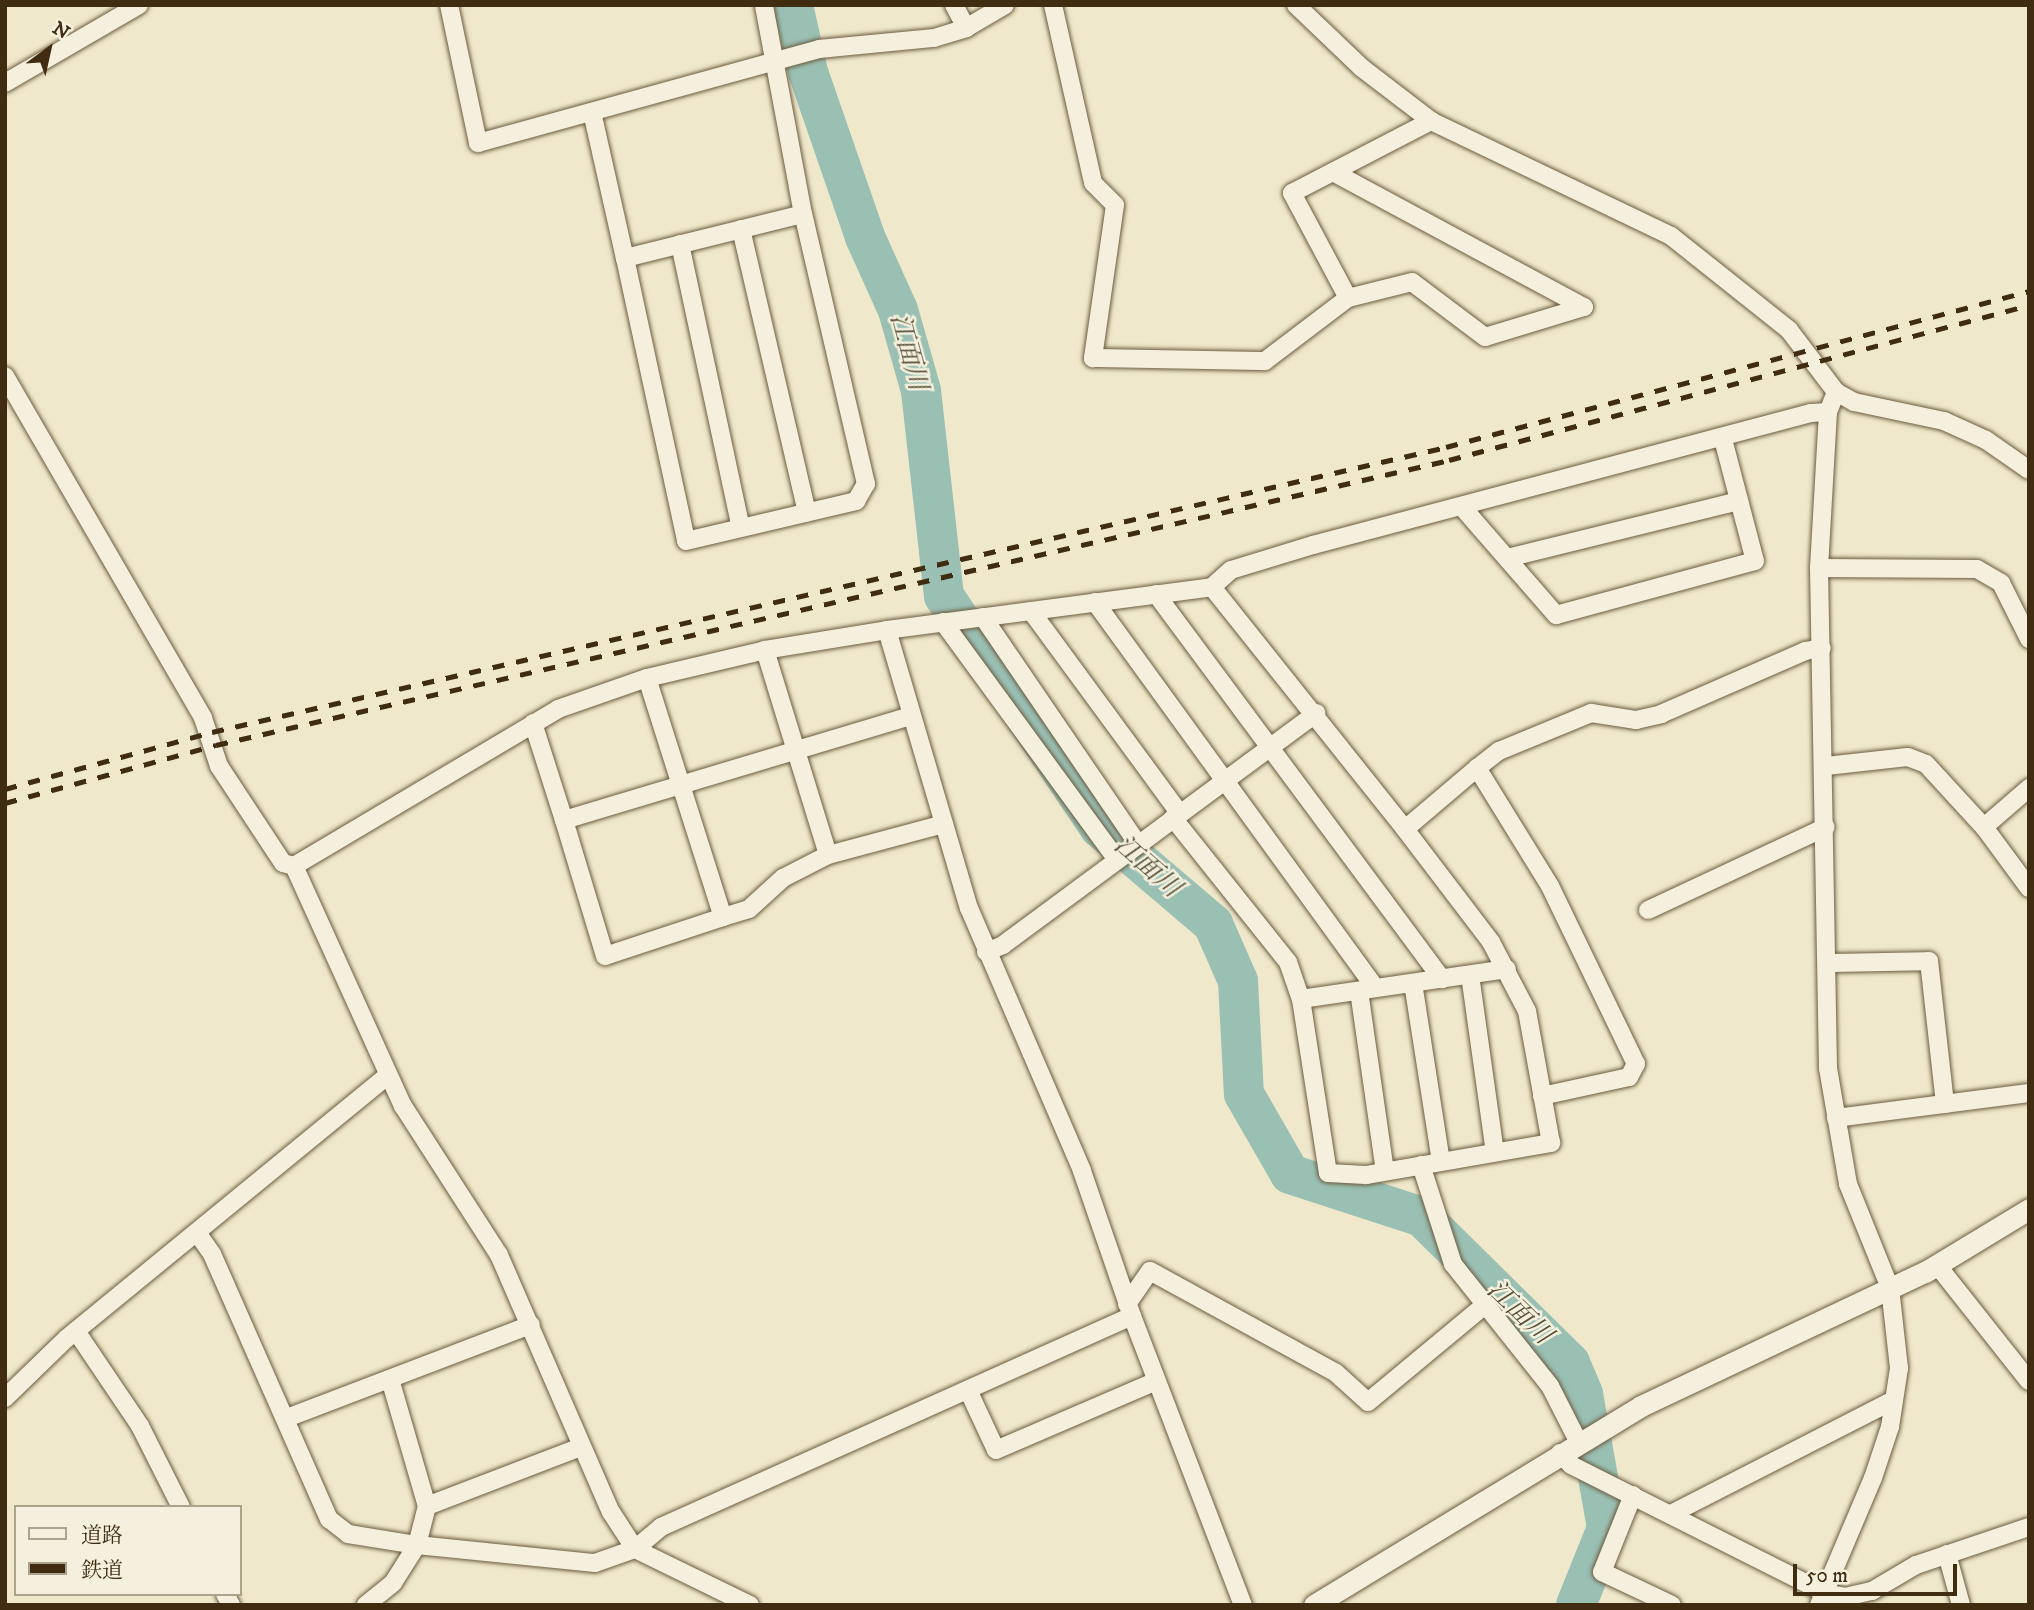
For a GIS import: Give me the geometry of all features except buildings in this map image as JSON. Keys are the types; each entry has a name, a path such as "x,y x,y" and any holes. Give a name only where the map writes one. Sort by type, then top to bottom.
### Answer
{"street":[{"path":"5,83 139,5"},
{"path":"449,5 478,143 819,49 934,38 966,28 1005,5"},
{"path":"592,112 686,541 856,501 866,484 803,214 784,60 764,5"},
{"path":"954,5 966,28"},
{"path":"1053,5 1093,183 1115,205 1093,358 1265,361 1348,298 1412,282 1485,337 1584,307 1333,172"},
{"path":"1296,5 1362,68 1431,121 1671,236 1789,330 1836,392 1854,402 1944,421 1986,440 2029,470"},
{"path":"1348,298 1292,193 1431,121"},
{"path":"625,258 803,214"},
{"path":"741,229 807,512"},
{"path":"680,244 741,528"},
{"path":"5,376 203,718 219,766 283,863 294,866 558,709 647,678 765,650 887,630 1212,587 1231,570 1828,412"},
{"path":"1822,1599 1874,1478 1894,1400 1898,1329 1889,1287 1848,1184 1828,1068 1826,765 1819,568 1828,412 1836,392"},
{"path":"1463,508 1556,615 1755,561 1723,439"},
{"path":"1507,558 1739,501"},
{"path":"1819,568 1977,569 2001,583 2029,639"},
{"path":"1031,611 1177,816 1288,962 1301,999 1328,1172 1385,1171 1551,1143 1527,1011 1507,969 1316,713 1212,587"},
{"path":"1156,594 1442,979"},
{"path":"1095,602 1367,990 1385,1171"},
{"path":"983,617 1137,843"},
{"path":"943,622 1116,858"},
{"path":"887,630 910,716 986,952 1082,1171 1129,1310 1243,1605"},
{"path":"1405,829 1499,751 1591,713 1636,720 1661,714 1822,648"},
{"path":"765,650 828,855"},
{"path":"647,678 723,917"},
{"path":"986,952 1003,945 1116,858 1316,713"},
{"path":"564,820 910,716"},
{"path":"533,723 605,956 749,909 783,878 828,855 944,824"},
{"path":"1826,765 1908,757 1943,779 1984,827 2029,888"},
{"path":"1477,768 1550,886 1636,1064 1629,1077 1542,1096"},
{"path":"1984,827 2029,788"},
{"path":"1648,910 1826,827"},
{"path":"294,866 387,1076 499,1255 611,1513 635,1549 750,1605"},
{"path":"1828,963 1929,961 1945,1104"},
{"path":"1301,999 1507,969"},
{"path":"1470,975 1495,1153"},
{"path":"1413,983 1441,1162"},
{"path":"5,1398 76,1331 198,1234 387,1076"},
{"path":"1836,1118 2029,1093"},
{"path":"1421,1165 1453,1264 1550,1386 1578,1441"},
{"path":"1314,1605 1578,1441 1651,1401 1937,1265 2029,1209"},
{"path":"198,1234 212,1254 287,1418 329,1519 348,1534 417,1545 595,1563 635,1549 661,1527 968,1390 1129,1310 1150,1271 1336,1373 1368,1402 1486,1304"},
{"path":"1937,1265 2029,1381"},
{"path":"287,1418 531,1325"},
{"path":"76,1331 140,1426 180,1505"},
{"path":"366,1605 384,1598 417,1545 426,1506 390,1379"},
{"path":"968,1390 996,1450 1156,1381"},
{"path":"1671,1514 1894,1400"},
{"path":"426,1506 581,1447"},
{"path":"1560,1453 1571,1465 1671,1514 1822,1599 1874,1598 1916,1564 2029,1527"},
{"path":"1633,1495 1602,1572 1672,1605"},
{"path":"1947,1554 1961,1605"}],"waterway":[{"name":"江面川","path":"793,5 808,72 865,237 898,310 921,391 944,596 1099,827 1213,924 1238,981 1244,1094 1290,1174 1422,1217 1570,1363 1583,1394 1607,1528 1576,1605"}],"railway":[{"path":"5,789 212,732 1446,447 2029,291"},
{"path":"5,803 216,745 1449,460 2029,305"}]}
